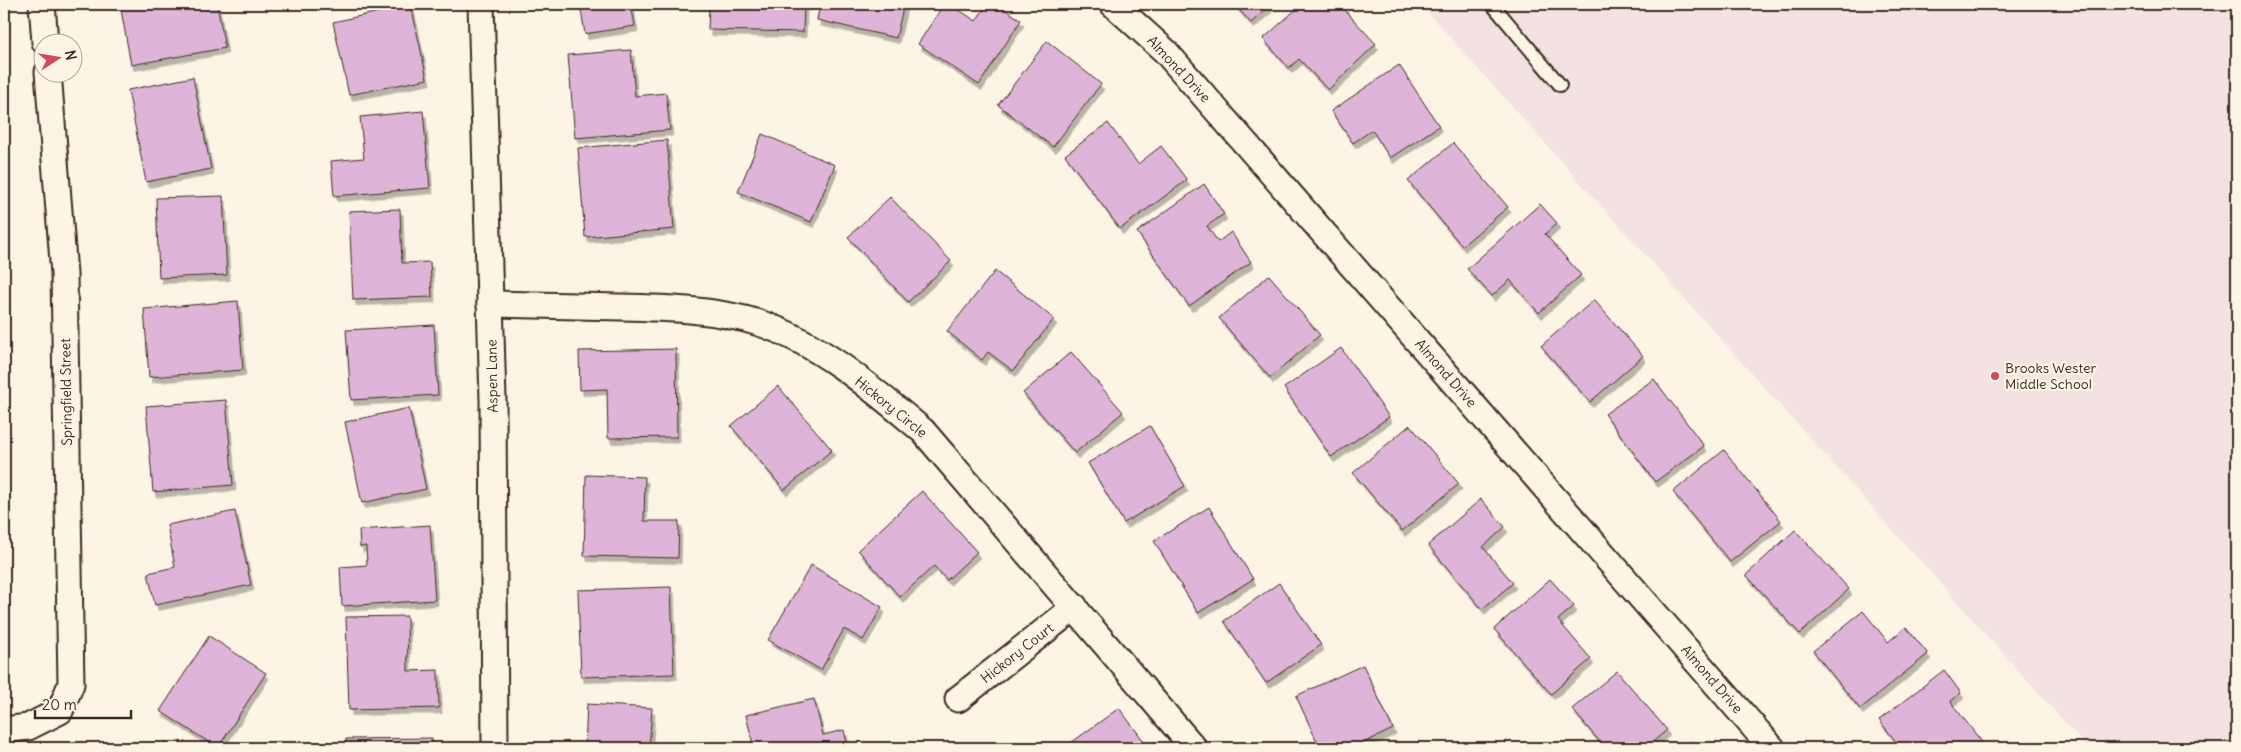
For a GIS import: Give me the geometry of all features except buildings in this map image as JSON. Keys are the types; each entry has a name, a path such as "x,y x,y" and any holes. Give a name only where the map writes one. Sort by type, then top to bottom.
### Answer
{"street":[{"path":"42,4 44,32"},
{"name":"Aspen Lane","path":"481,4 490,304 495,748"},
{"name":"Almond Drive","path":"1114,4 1165,50 1772,748"},
{"name":"Springfield Street","path":"4,730 28,727 60,711 71,684 65,284 49,82"},
{"name":"Hickory Circle","path":"490,304 665,308 720,313 760,323 806,344 871,388 923,431 1194,748"},
{"name":"Hickory Court","path":"958,699 1075,607"}],"lane":[{"path":"1492,4 1560,85"}],"shaded area":[{"name":"Brooks Wester Middle School","path":"1420,4 2237,4 2237,748 2088,748"}],"place":[{"name":"Brooks Wester Middle School","path":"1995,376"}]}
